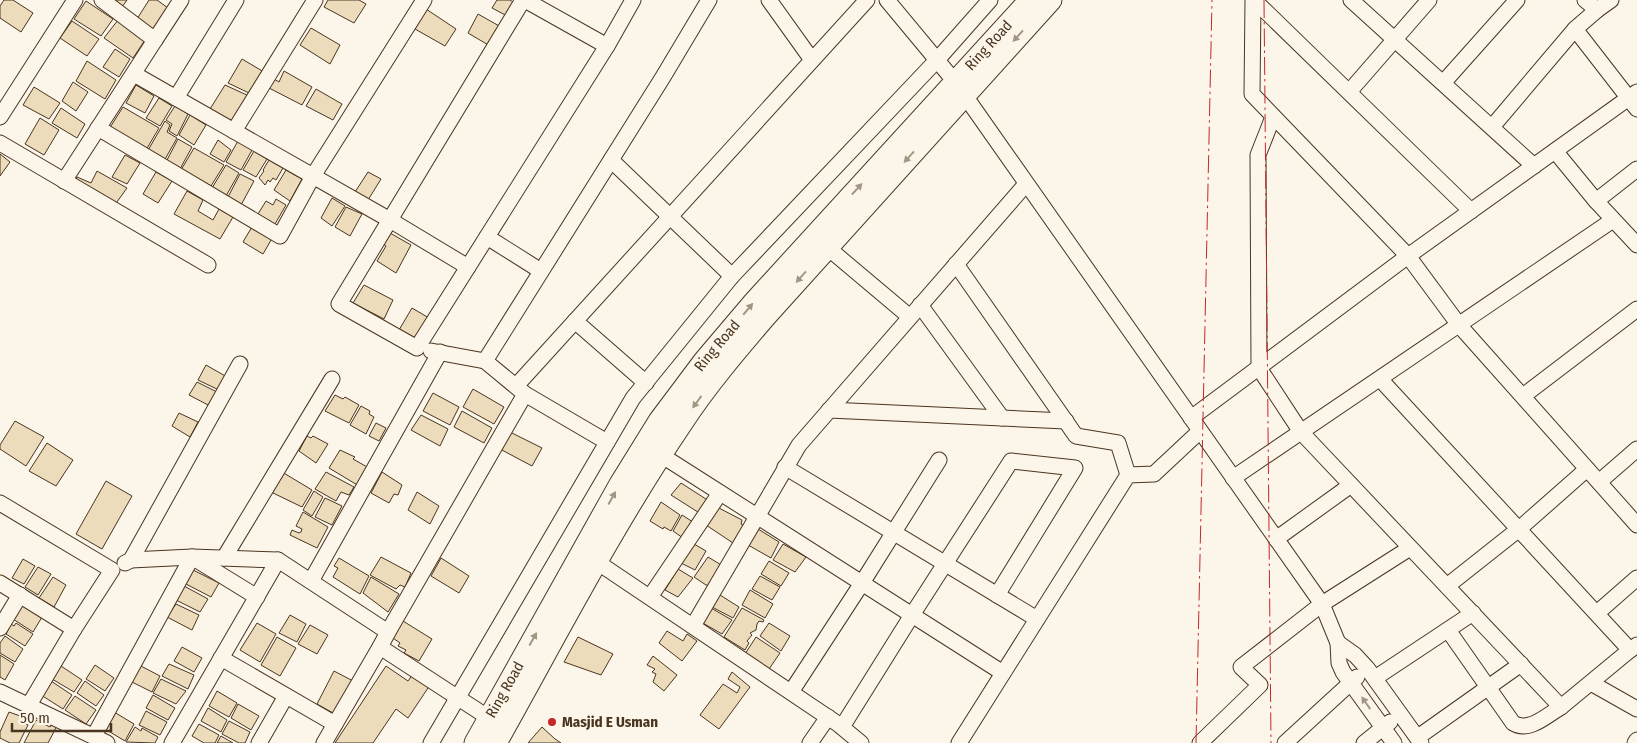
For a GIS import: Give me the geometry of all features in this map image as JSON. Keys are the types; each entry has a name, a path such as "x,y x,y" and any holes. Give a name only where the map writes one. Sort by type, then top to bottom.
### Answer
{"highway":[{"name":"Ring Road","path":"496,743 597,562 683,422 722,368 828,248 960,89 1030,0"},
{"name":"Ring Road","path":"475,743 620,484 659,421 704,361 754,302 960,89 1051,0"}],"street":[{"path":"0,117 75,0"},
{"path":"102,0 155,40"},
{"path":"64,181 181,0"},
{"path":"176,98 236,0"},
{"path":"234,131 315,0"},
{"path":"98,128 280,236 313,176 424,0"},
{"path":"607,46 524,0 339,304 417,348 484,361 521,390 607,442"},
{"path":"417,348 607,46 633,0"},
{"path":"484,361 709,0"},
{"path":"768,0 812,60"},
{"path":"324,743 380,647 521,390 575,321 867,0"},
{"path":"887,0 960,89 1322,604 1338,643 1339,664 1343,672 1394,743"},
{"path":"431,743 634,398 732,276 937,60 990,0"},
{"path":"1253,0 1471,210"},
{"path":"1253,0 1252,94 1408,256 1459,325 1637,525"},
{"path":"1350,0 1534,166"},
{"path":"1349,92 1429,0"},
{"path":"1443,83 1517,0"},
{"path":"1586,0 1597,10"},
{"path":"1492,128 1575,29 1611,0"},
{"path":"1191,418 1471,210 1555,150 1634,100 1575,29"},
{"path":"134,74 390,220 468,267"},
{"path":"1274,117 1258,155 1259,368 1302,432 1561,707"},
{"path":"0,143 208,265"},
{"path":"1555,150 1596,201 1637,245"},
{"path":"611,160 732,276"},
{"path":"1596,201 1637,169"},
{"path":"693,626 799,445 1026,184"},
{"path":"1233,478 1613,220"},
{"path":"487,237 541,271"},
{"path":"828,248 910,317"},
{"path":"956,264 1076,436 1118,443 1128,475 959,743"},
{"path":"920,305 1002,418"},
{"path":"1523,396 1637,309"},
{"path":"575,321 646,383"},
{"path":"310,581 440,352"},
{"path":"131,560 240,364"},
{"path":"224,558 332,379"},
{"path":"1380,379 1597,614 1634,647 1561,707 1527,727 1513,723 1448,630"},
{"path":"829,410 1066,421"},
{"path":"1128,475 1154,474 1200,431"},
{"path":"1599,482 1637,449"},
{"path":"661,455 1003,673"},
{"path":"791,692 862,584 939,460"},
{"path":"842,727 1011,461 1075,468 997,595"},
{"path":"785,468 1037,619"},
{"path":"1447,586 1519,529 1587,469"},
{"path":"1276,539 1351,484"},
{"path":"650,597 720,493"},
{"path":"0,503 112,570"},
{"path":"1200,743 1260,685 1241,667 1322,604 1410,548"},
{"path":"29,705 112,570 131,560 192,557 278,560 388,632"},
{"path":"192,557 257,597"},
{"path":"0,692 100,740 192,557"},
{"path":"172,743 278,560"},
{"path":"597,562 828,717 861,743"},
{"path":"1597,614 1637,578"},
{"path":"0,583 74,629"},
{"path":"0,628 20,595"},
{"path":"1284,743 1351,682 1371,673 1448,630 1473,613"},
{"path":"1338,643 1355,655 1371,673 1419,740 1521,664"},
{"path":"380,647 489,718"},
{"path":"221,658 335,724"},
{"path":"1591,683 1637,709"},
{"path":"260,743 286,696"},
{"path":"1364,743 1400,713"},
{"path":"810,743 828,717"}],"building":[{"path":"4,0 13,0 33,13 21,32 0,18 0,6"},
{"path":"112,0 127,0 122,7"},
{"path":"149,0 157,0 168,8 153,30 137,19"},
{"path":"328,0 359,0 366,4 354,23 324,7"},
{"path":"497,0 510,0 516,4 509,17 492,8"},
{"path":"86,1 113,19 101,36 74,19"},
{"path":"426,9 456,29 445,46 415,29"},
{"path":"478,14 501,27 490,46 468,33"},
{"path":"118,20 145,40 133,58 104,38"},
{"path":"72,21 99,39 87,56 60,38"},
{"path":"311,28 340,45 330,64 300,45"},
{"path":"115,49 130,59 119,77 103,67"},
{"path":"242,59 264,72 249,93 228,83"},
{"path":"87,61 116,80 105,99 76,81"},
{"path":"284,71 312,87 302,105 269,88 274,79 279,82"},
{"path":"73,82 88,92 76,111 62,101"},
{"path":"136,85 154,96 145,113 126,103"},
{"path":"225,85 249,96 233,123 210,109"},
{"path":"34,87 60,103 49,119 23,105"},
{"path":"316,89 342,104 333,120 306,106"},
{"path":"159,98 172,106 160,126 146,118"},
{"path":"175,106 188,114 177,136 169,131 172,124 166,120"},
{"path":"123,107 159,128 146,150 109,129"},
{"path":"61,108 85,124 77,138 52,123"},
{"path":"190,115 206,125 194,145 179,135"},
{"path":"40,118 59,130 44,155 25,144"},
{"path":"165,121 170,125 167,132 177,138 164,161 147,152"},
{"path":"178,139 192,147 180,169 166,162"},
{"path":"218,140 231,150 224,162 210,154"},
{"path":"238,141 252,150 241,170 226,162"},
{"path":"194,148 224,165 211,186 181,170"},
{"path":"254,151 267,159 256,177 243,170"},
{"path":"0,154 10,162 0,176"},
{"path":"125,155 140,163 127,184 112,177"},
{"path":"269,160 283,168 276,180 273,178 270,182 268,180 265,185 259,178"},
{"path":"226,165 239,173 226,196 212,188"},
{"path":"286,170 302,179 290,201 274,190"},
{"path":"97,171 127,188 114,206 74,184 77,177 91,183"},
{"path":"156,172 172,181 158,203 143,194"},
{"path":"368,172 381,179 368,200 355,192"},
{"path":"240,174 254,181 241,205 228,197"},
{"path":"187,191 203,200 198,211 213,220 219,209 233,217 220,239 174,214"},
{"path":"332,198 345,206 332,226 321,218"},
{"path":"276,199 286,205 275,224 258,214 266,201 273,205"},
{"path":"346,207 362,214 350,236 335,227"},
{"path":"253,225 274,235 263,254 243,242"},
{"path":"390,233 411,245 396,273 377,261 386,246 383,244"},
{"path":"364,285 393,300 384,319 353,303"},
{"path":"412,308 429,318 417,339 399,330"},
{"path":"206,365 227,377 219,390 198,380"},
{"path":"197,382 217,392 210,406 189,395"},
{"path":"473,389 504,407 494,424 463,407"},
{"path":"433,393 459,407 450,425 423,411"},
{"path":"335,395 343,399 345,397 359,405 349,423 325,411"},
{"path":"361,406 370,411 369,414 374,417 366,434 350,425"},
{"path":"462,411 492,428 484,443 454,427"},
{"path":"179,413 198,422 190,437 172,426"},
{"path":"421,415 448,429 440,446 411,430"},
{"path":"15,421 44,437 26,466 0,449 0,445"},
{"path":"376,423 386,428 379,441 369,436"},
{"path":"510,432 542,448 532,466 500,449"},
{"path":"307,436 311,438 313,436 328,444 316,463 299,451"},
{"path":"47,443 73,460 56,486 29,471"},
{"path":"340,450 355,457 353,459 369,468 359,486 329,468"},
{"path":"282,472 312,490 302,507 271,492"},
{"path":"326,472 354,487 349,495 341,492 336,501 315,489"},
{"path":"382,472 402,485 398,495 394,494 389,503 371,493"},
{"path":"106,481 132,496 102,549 76,534"},
{"path":"681,483 709,501 701,514 671,495"},
{"path":"314,491 323,497 312,516 303,510"},
{"path":"417,492 439,506 430,524 408,510"},
{"path":"325,498 342,506 332,525 315,517"},
{"path":"661,502 680,515 671,531 664,527 663,529 650,521"},
{"path":"717,507 742,520 741,524 746,527 736,545 706,525"},
{"path":"303,512 328,527 317,548 290,535 292,530 301,532 302,529 296,526"},
{"path":"682,515 693,522 683,538 673,531"},
{"path":"758,529 779,542 771,558 748,545"},
{"path":"694,544 706,551 695,570 681,563"},
{"path":"783,544 806,557 795,572 773,560"},
{"path":"381,557 411,573 405,587 400,585 396,589 370,575"},
{"path":"708,557 723,566 712,586 706,585 694,577"},
{"path":"339,558 369,576 360,594 333,577 338,568 334,566"},
{"path":"441,558 469,576 459,593 431,576"},
{"path":"23,559 35,566 24,584 12,578"},
{"path":"769,561 789,573 781,586 761,574"},
{"path":"38,567 51,574 38,595 25,587"},
{"path":"678,569 693,578 678,597 665,590"},
{"path":"193,570 219,583 211,597 186,584"},
{"path":"760,576 780,587 772,600 752,589"},
{"path":"53,577 66,585 54,607 39,598"},
{"path":"371,577 399,594 388,612 363,593"},
{"path":"184,586 208,599 200,612 176,600"},
{"path":"750,590 773,604 765,618 742,605"},
{"path":"720,595 739,607 733,618 712,607"},
{"path":"23,603 42,617 33,632 13,619"},
{"path":"176,604 199,615 192,630 167,617"},
{"path":"711,608 732,620 722,634 701,622"},
{"path":"742,608 764,620 763,622 759,621 756,630 750,633 752,635 747,641 749,643 745,650 724,637"},
{"path":"290,615 306,624 297,642 279,633"},
{"path":"403,621 432,639 419,661 404,653 406,650 398,646 400,643 393,638"},
{"path":"16,623 33,634 25,646 6,634 11,624 14,626"},
{"path":"257,623 276,634 260,662 240,650"},
{"path":"769,623 790,636 781,651 760,636"},
{"path":"310,625 328,635 317,654 298,644"},
{"path":"667,631 683,641 687,634 697,641 682,661 659,643"},
{"path":"5,636 23,649 15,662 0,653 0,643"},
{"path":"277,637 296,648 280,676 261,665"},
{"path":"578,637 613,654 601,675 564,662"},
{"path":"756,637 780,653 769,669 745,654"},
{"path":"182,647 202,658 194,672 174,661"},
{"path":"0,655 14,664 5,680 0,677"},
{"path":"653,656 677,675 664,691 653,682 656,674 652,672 655,669 647,665"},
{"path":"169,664 194,675 188,689 162,676"},
{"path":"95,665 114,678 105,691 86,679"},
{"path":"139,665 160,676 152,692 130,681"},
{"path":"61,666 82,680 74,692 52,679"},
{"path":"386,666 408,681 413,674 430,685 408,718 396,709 373,743 335,743"},
{"path":"334,671 353,681 335,714 317,704"},
{"path":"732,672 750,687 719,729 700,715 723,684 737,693 740,687 728,679"},
{"path":"161,679 186,691 176,704 153,693"},
{"path":"51,681 72,695 63,709 41,695"},
{"path":"85,681 104,695 96,706 77,693"},
{"path":"217,691 237,703 229,717 209,706"},
{"path":"153,695 175,708 168,720 146,708"},
{"path":"75,696 96,710 86,724 65,710"},
{"path":"238,704 259,716 251,730 231,718"},
{"path":"208,708 227,720 221,732 201,721"},
{"path":"146,711 167,722 160,735 139,725"},
{"path":"9,712 23,717 22,721 28,725 19,743 10,743 0,738 0,732"},
{"path":"114,712 134,724 125,741 105,729"},
{"path":"36,720 50,727 53,722 57,726 48,743 24,743"},
{"path":"229,721 250,732 245,743 239,743 222,734"},
{"path":"199,724 219,735 215,743 204,743 192,736"},
{"path":"135,727 141,731 142,728 158,737 155,743 126,742"},
{"path":"542,727 555,739 561,743 528,743"},
{"path":"221,736 233,743 217,743"}],"power":[{"path":"1196,743 1212,0"},
{"path":"1264,0 1271,743"}],"place":[{"name":"Masjid E Usman","path":"552,722"}]}
